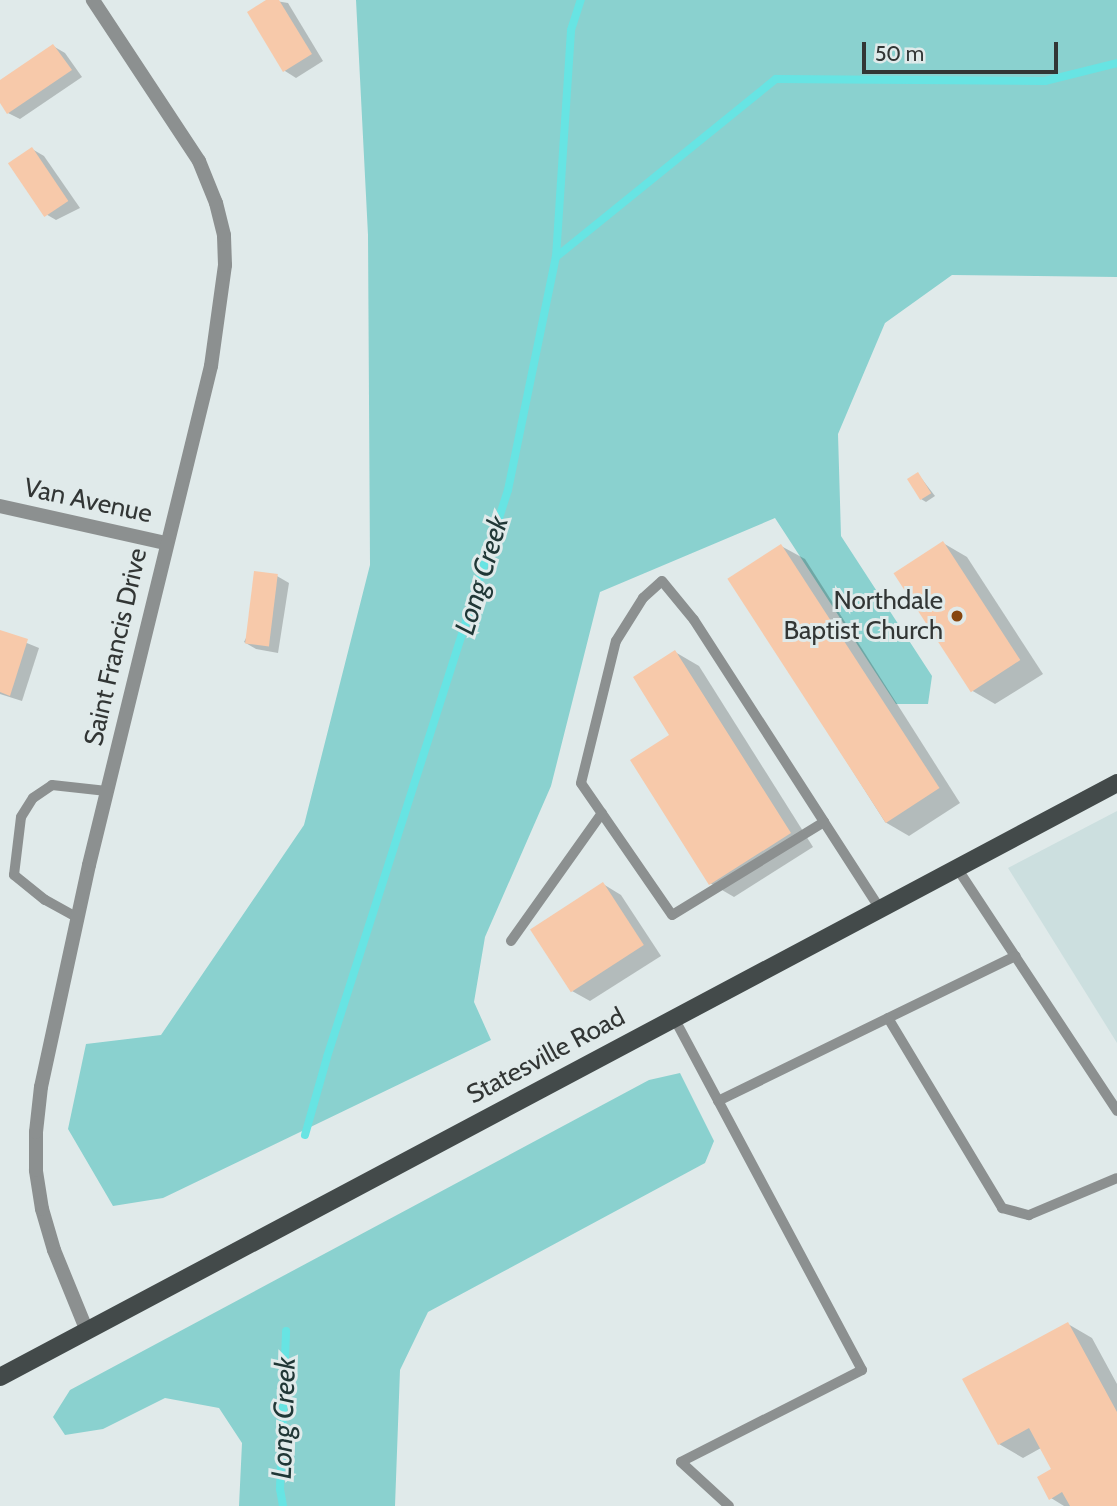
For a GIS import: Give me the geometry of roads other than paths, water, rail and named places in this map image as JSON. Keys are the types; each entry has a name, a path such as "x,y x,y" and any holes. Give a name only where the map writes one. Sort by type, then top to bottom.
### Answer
{"main road":[{"name":"Statesville Road","path":"0,1377 1117,783"}],"street":[{"name":"Saint Francis Drive","path":"87,1331 54,1250 36,1170 36,1132 41,1087 107,791 211,366 225,265 224,235 216,202 199,161 93,0"},
{"name":"Van Avenue","path":"0,506 166,543"}],"lane":[{"path":"824,822 672,915 581,783 616,641 643,598 662,581 694,620 880,909"},
{"path":"78,918 45,900 14,875 22,817 33,798 52,785 107,791"},
{"path":"511,941 602,813"},
{"path":"957,868 1117,1111"},
{"path":"718,1101 1015,956"},
{"path":"674,1018 862,1370 681,1462 729,1506"},
{"path":"888,1018 1002,1208 1029,1215 1117,1178"}],"waterway":[{"name":"Long Creek","path":"305,1135 327,1057 508,490 556,257 571,30 581,0"},
{"path":"556,257 776,79 1045,81 1117,63"},
{"name":"Long Creek","path":"283,1506 280,1489 286,1331"}],"place":[{"name":"Northdale Baptist Church","path":"957,616"}]}
